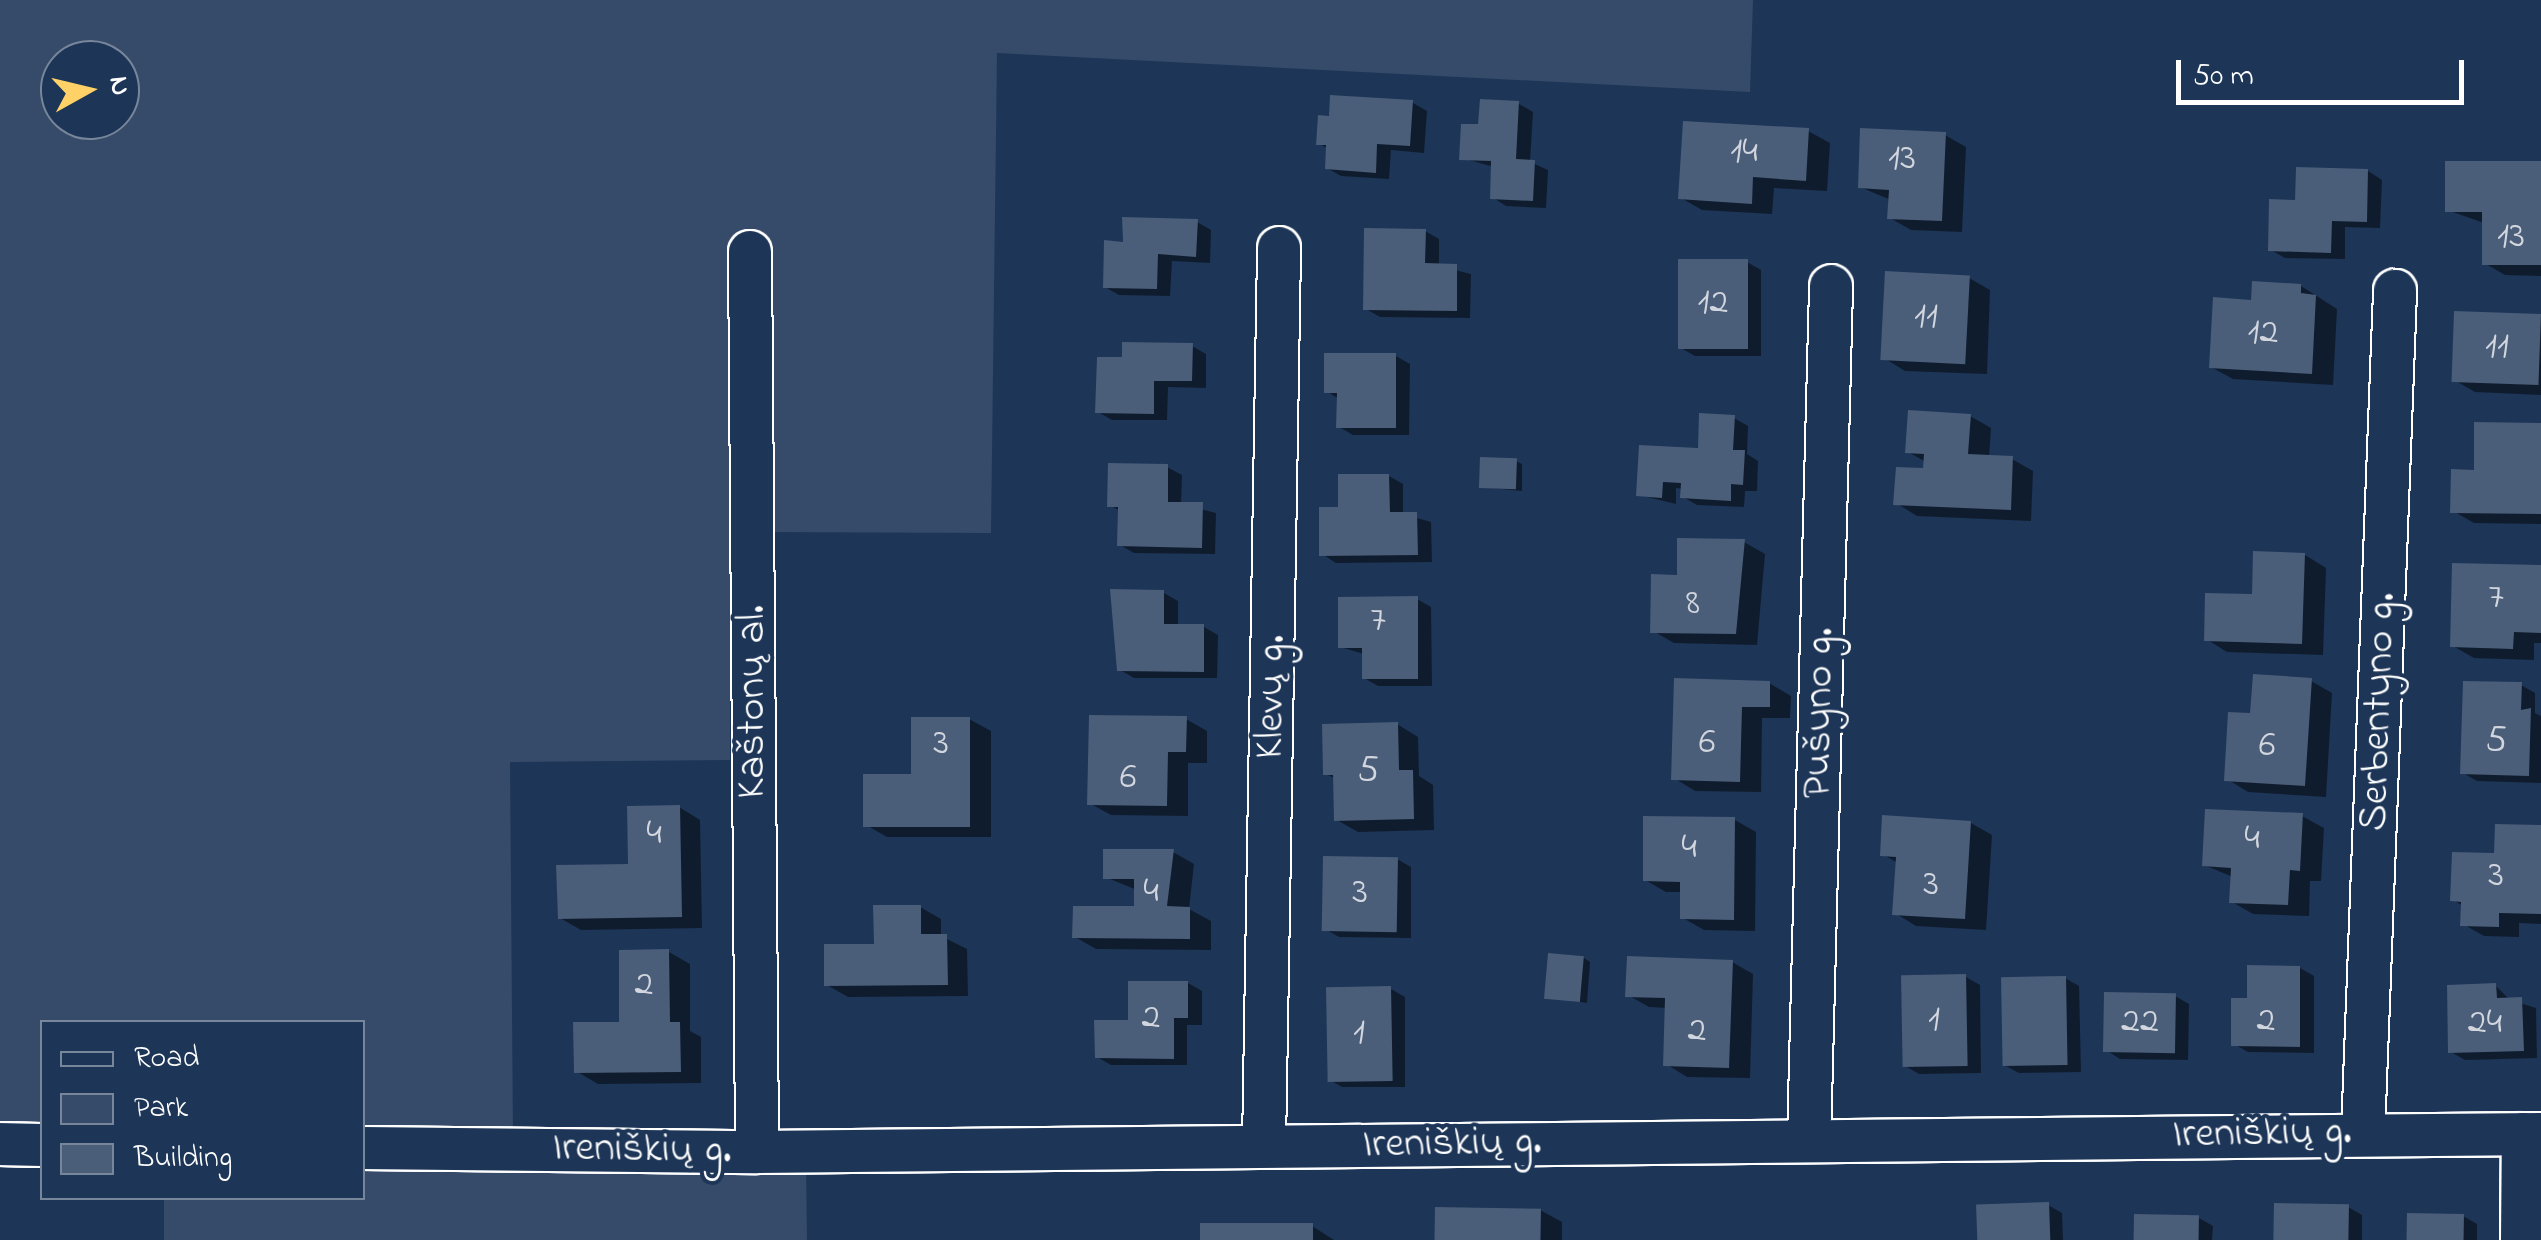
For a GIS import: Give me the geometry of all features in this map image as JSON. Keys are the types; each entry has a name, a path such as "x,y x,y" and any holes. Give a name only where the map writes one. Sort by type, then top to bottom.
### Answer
{"street":[{"name":"Klevų g.","path":"1264,1146 1279,248"},
{"name":"Kaštonų al.","path":"750,252 757,1152"},
{"name":"Pušyno g.","path":"1809,1140 1831,286"},
{"name":"Serbentyno g.","path":"2363,1133 2395,291"},
{"name":"Ireniškių g.","path":"365,1148 757,1152 2532,1134"},
{"path":"2522,1240 2532,1134"},
{"path":"0,1144 40,1145"}],"green space":[{"path":"0,0 1753,0 1750,92 997,53 991,533 730,532 730,760 510,762 513,1135 365,1135 365,1020 40,1020 40,1133 0,1133"},
{"path":"806,1161 807,1240 164,1240 164,1200 365,1200 365,1163"}],"building":[{"path":"1330,95 1413,100 1410,146 1377,144 1376,173 1325,169 1326,145 1316,145 1318,115 1329,116"},
{"path":"1480,99 1519,101 1516,159 1535,160 1533,201 1490,199 1491,161 1459,160 1461,124 1478,124"},
{"path":"1683,121 1809,128 1806,181 1753,177 1752,204 1678,199"},
{"path":"1860,128 1946,132 1942,221 1887,219 1889,190 1858,188"},
{"path":"2445,161 2541,161 2541,265 2482,265 2482,212 2445,212"},
{"path":"2296,167 2368,169 2367,222 2332,221 2331,253 2268,251 2269,199 2295,200"},
{"path":"1122,217 1198,219 1196,257 1158,254 1157,289 1103,288 1104,240 1123,242"},
{"path":"1364,228 1426,229 1425,263 1457,264 1457,311 1363,310"},
{"path":"1678,259 1748,259 1748,349 1678,349"},
{"path":"1885,271 1970,275 1965,364 1880,360"},
{"path":"2252,281 2301,284 2301,293 2316,295 2312,374 2209,368 2213,297 2251,300"},
{"path":"2454,311 2541,314 2538,385 2452,382"},
{"path":"1122,342 1193,343 1192,381 1154,381 1154,414 1095,413 1097,357 1122,357"},
{"path":"1324,353 1396,353 1396,428 1336,428 1337,393 1324,393"},
{"path":"1908,410 1971,414 1968,454 2013,456 2011,510 1893,505 1896,467 1923,468 1924,454 1905,453"},
{"path":"1699,413 1735,415 1733,450 1745,450 1743,485 1731,484 1731,501 1680,498 1681,483 1663,482 1662,498 1636,496 1639,445 1698,448"},
{"path":"2474,422 2541,423 2541,514 2450,513 2451,469 2474,470"},
{"path":"1480,457 1517,458 1516,489 1479,488"},
{"path":"1108,463 1168,464 1168,502 1203,502 1202,548 1117,546 1118,507 1107,507"},
{"path":"1338,474 1389,474 1390,512 1417,512 1418,555 1319,556 1319,507 1338,507"},
{"path":"1677,538 1745,539 1736,634 1650,633 1651,574 1677,575"},
{"path":"2253,551 2305,553 2302,644 2204,641 2205,593 2252,594"},
{"path":"2452,563 2541,565 2541,633 2514,632 2513,649 2450,647"},
{"path":"1110,589 1164,590 1164,624 1204,624 1204,672 1117,671"},
{"path":"1418,596 1418,679 1362,679 1362,648 1338,648 1338,597"},
{"path":"2253,674 2312,678 2305,786 2224,781 2228,712 2250,713"},
{"path":"1674,678 1770,681 1770,707 1742,707 1740,782 1671,780"},
{"path":"2463,681 2522,682 2521,710 2531,708 2529,776 2460,774"},
{"path":"1089,715 1187,716 1186,752 1168,752 1167,806 1087,805"},
{"path":"911,717 970,717 970,827 863,827 863,774 911,774"},
{"path":"1398,722 1399,770 1413,770 1414,819 1334,821 1333,775 1323,775 1322,724"},
{"path":"680,805 682,917 558,919 556,865 628,864 627,806"},
{"path":"2205,809 2303,813 2300,871 2290,870 2288,905 2229,903 2231,868 2202,866"},
{"path":"1882,815 1971,821 1965,919 1892,915 1896,857 1880,856"},
{"path":"1643,816 1735,817 1734,920 1680,919 1680,882 1643,881"},
{"path":"2495,824 2541,825 2541,914 2499,913 2499,927 2460,926 2461,902 2450,901 2452,852 2494,853"},
{"path":"1103,849 1174,849 1167,906 1190,907 1190,939 1072,938 1073,906 1134,906 1134,879 1103,879"},
{"path":"1323,856 1398,857 1397,932 1322,931"},
{"path":"873,905 921,905 921,934 947,934 948,985 824,986 824,944 874,944"},
{"path":"669,949 670,1022 680,1022 681,1072 574,1073 573,1022 619,1022 619,950"},
{"path":"1548,953 1584,956 1580,1002 1544,999"},
{"path":"1627,956 1733,960 1729,1068 1663,1066 1665,998 1625,997"},
{"path":"2247,965 2300,966 2300,1047 2231,1046 2231,998 2247,998"},
{"path":"1966,974 1968,1066 1903,1067 1901,975"},
{"path":"2066,976 2068,1065 2003,1066 2001,977"},
{"path":"1128,981 1188,981 1188,1018 1174,1018 1174,1059 1095,1058 1094,1020 1128,1020"},
{"path":"2496,983 2497,998 2522,997 2524,1051 2448,1053 2447,985"},
{"path":"1391,986 1393,1081 1328,1082 1326,987"},
{"path":"2104,992 2176,993 2175,1053 2103,1052"},
{"path":"2049,1202 2050,1240 1977,1240 1976,1205"},
{"path":"2274,1203 2349,1204 2348,1240 2273,1240"},
{"path":"1435,1207 1541,1209 1540,1240 1434,1240"},
{"path":"2407,1213 2464,1214 2464,1240 2407,1240"},
{"path":"2134,1214 2199,1215 2199,1240 2134,1240"},
{"path":"1200,1223 1313,1223 1313,1240 1200,1240"}]}
